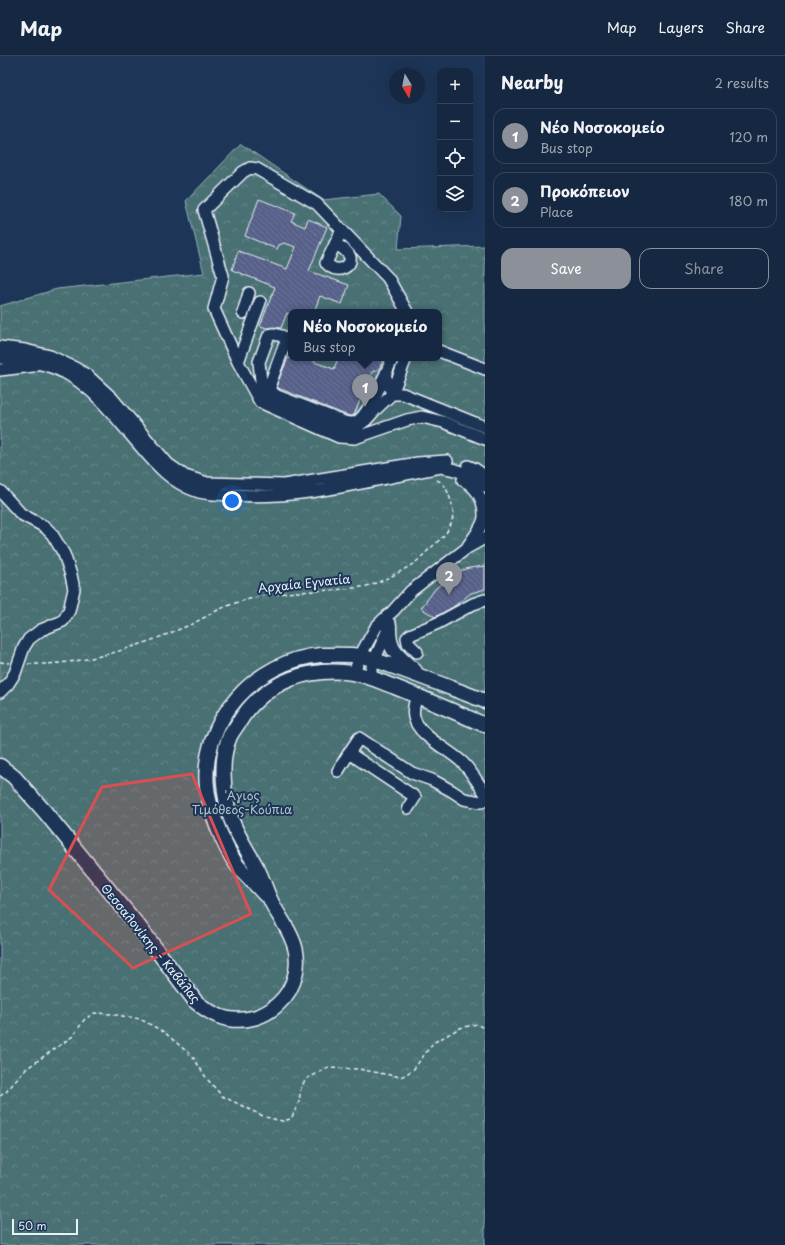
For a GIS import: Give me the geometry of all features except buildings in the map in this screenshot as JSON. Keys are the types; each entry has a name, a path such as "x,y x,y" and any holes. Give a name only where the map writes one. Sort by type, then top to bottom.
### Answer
{"main road":[{"path":"389,625 389,642 392,648 400,658 426,678"},
{"name":"Θεσσαλονίκης - Καβάλας","path":"270,900 237,865 217,826 207,787 207,771 212,743 220,725 238,696 258,679 284,663 300,658 321,655 360,656 426,678 485,701"},
{"name":"Θεσσαλονίκης - Καβάλας","path":"0,766 14,777 45,812 140,928 196,1002 213,1014 233,1020 254,1018 275,1007 284,998 291,987 296,969 296,950 292,938 270,900 258,870 242,843 229,813 224,768 230,737 246,712 256,701 277,684 292,678 324,672 354,673 417,695 485,725"}],"street":[{"path":"405,309 388,278 317,204 257,169 250,168 243,172 204,210 223,276 214,309 238,362 260,402 339,437 355,438 407,420 422,417 443,422 485,439"},
{"path":"335,244 342,230"},
{"path":"238,362 258,307 244,309 249,293"},
{"path":"391,361 372,408 366,420 358,426 346,429 268,398 261,381 259,362 269,335 274,334 282,336 286,341 270,384 272,392 277,396 344,422 354,423 372,408 392,394 405,361"},
{"path":"0,347 25,350 50,356 88,376 112,398 168,464 186,476 207,483 284,485 441,460 466,465 485,476"},
{"path":"442,352 485,369"},
{"path":"0,358 46,365 71,377 95,395 162,472 180,484 202,493 238,496 289,495 441,467 472,476 485,486"},
{"path":"0,370 46,365"},
{"path":"384,375 392,394"},
{"path":"392,394 403,394 485,427"},
{"path":"413,472 455,476 468,482 478,491 483,497 485,515 480,537"},
{"path":"0,491 21,514 45,527 52,534 60,545 64,554 74,589 69,611 63,620 42,630 29,639 24,647 19,664 12,678 0,692"},
{"path":"354,673 360,656 376,627 411,591 480,537 485,527"},
{"path":"417,652 408,643 407,638 410,635 438,623 473,604 485,600"},
{"path":"369,677 393,611"},
{"path":"417,695 413,712 415,722 440,747 463,763 485,793"},
{"path":"338,771 359,738 412,773 432,780 464,799 481,802 485,800"},
{"path":"349,753 415,797 408,808"}],"path":[{"name":"Αρχαία Εγνατία","path":"0,662 19,664 68,663 130,648 193,623 229,605 264,595 342,589 375,584 417,561 443,537 451,526 454,516 446,487 442,481 413,472"},
{"path":"0,1096 6,1092 26,1068 73,1036 84,1020 94,1013 111,1014 140,1019 164,1032 193,1057 207,1079 222,1096 265,1117 282,1121 291,1119 294,1114 299,1102 301,1087 306,1079 328,1068 358,1069 401,1077 413,1070 433,1043 445,1035 460,1028 477,1024 485,1028"}],"highlighted area":[{"path":"192,774 251,914 133,968 49,890 102,787"}],"green space":[{"name":"'Αγιος Τιμόθεος-Κούπια","path":"241,144 323,200 379,194 401,216 398,249 485,246 485,1245 0,1245 0,306 57,289 204,273 186,201"}],"place":[{"name":"Νέο Νοσοκομείο","path":"365,407"},
{"name":"Προκόπειον","path":"449,595"}]}
